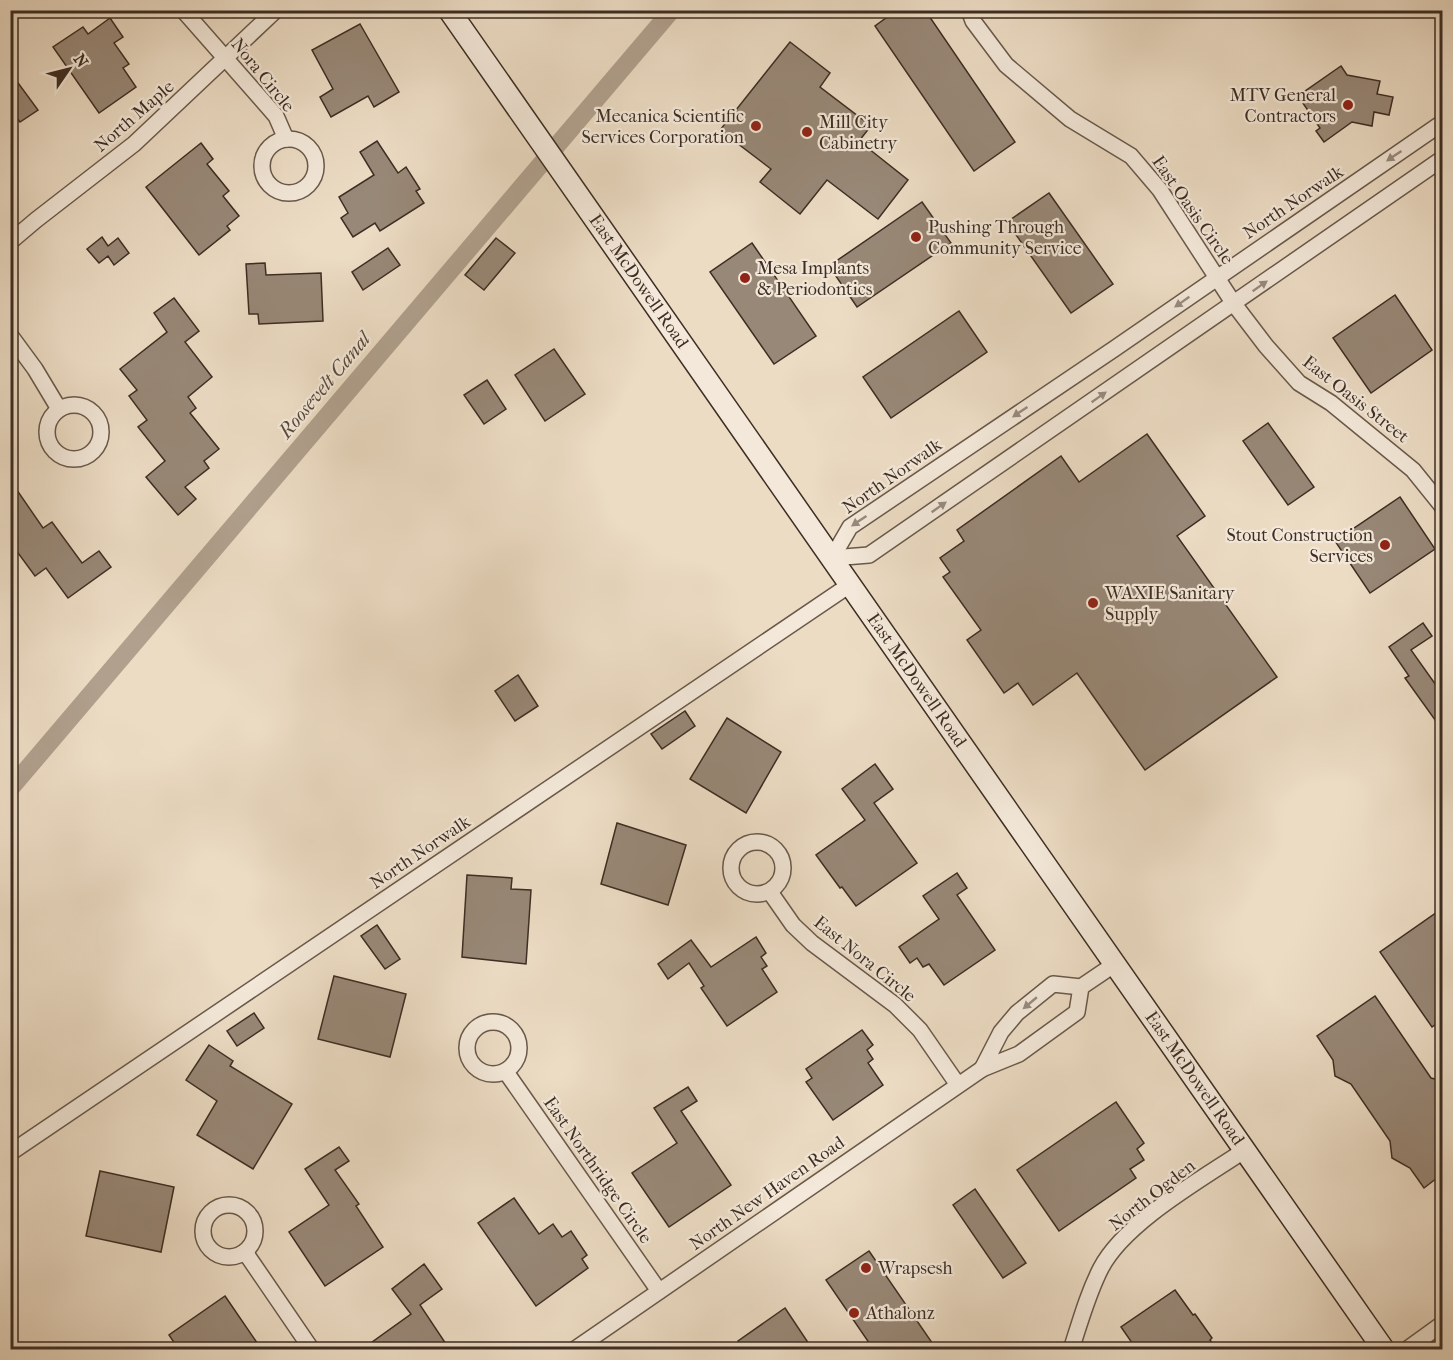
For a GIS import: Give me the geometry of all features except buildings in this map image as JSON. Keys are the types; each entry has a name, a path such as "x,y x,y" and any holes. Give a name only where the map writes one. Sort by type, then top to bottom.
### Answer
{"main road":[{"name":"East McDowell Road","path":"449,10 1384,1350"}],"street":[{"name":"Nora Circle","path":"183,10 276,116 286,139"},
{"name":"North Maple","path":"10,242 36,219 134,144 276,10"},
{"name":"East Oasis Circle","path":"969,10 973,21 1006,65 1070,119 1131,156 1160,190 1230,297"},
{"name":"North Norwalk","path":"832,558 850,527 1443,123"},
{"path":"832,558 869,555 1230,297 1443,159"},
{"name":"East Oasis Street","path":"1230,297 1266,346 1299,383 1331,403 1413,470 1443,506"},
{"path":"10,335 35,369 59,409"},
{"name":"North Norwalk","path":"10,1153 850,585"},
{"name":"East Nora Circle","path":"770,891 793,925 812,943 895,1005 920,1030 957,1085"},
{"path":"982,1069 1001,1032 1017,1013 1044,991 1053,984 1081,987 1116,964"},
{"name":"North New Haven Road","path":"574,1350 957,1085 982,1069 1019,1054 1077,1012 1081,987"},
{"name":"East Northridge Circle","path":"506,1072 658,1291"},
{"name":"North Ogden","path":"1071,1350 1088,1298 1102,1266 1125,1236 1245,1150"},
{"path":"245,1252 312,1350"},
{"path":"1406,1350 1443,1324"}],"waterway":[{"name":"Roosevelt Canal","path":"10,789 672,10"}],"place":[{"name":"MTV General Contractors","path":"1348,105"},
{"name":"Mecanica Scientific Services Corporation","path":"756,126"},
{"name":"Mill City Cabinetry","path":"807,132"},
{"name":"Pushing Through Community Service","path":"916,237"},
{"name":"Mesa Implants & Periodontics","path":"745,278"},
{"name":"Stout Construction Services","path":"1385,545"},
{"name":"WAXIE Sanitary Supply","path":"1093,603"},
{"name":"Wrapsesh","path":"866,1268"},
{"name":"Athalonz","path":"854,1313"}]}
